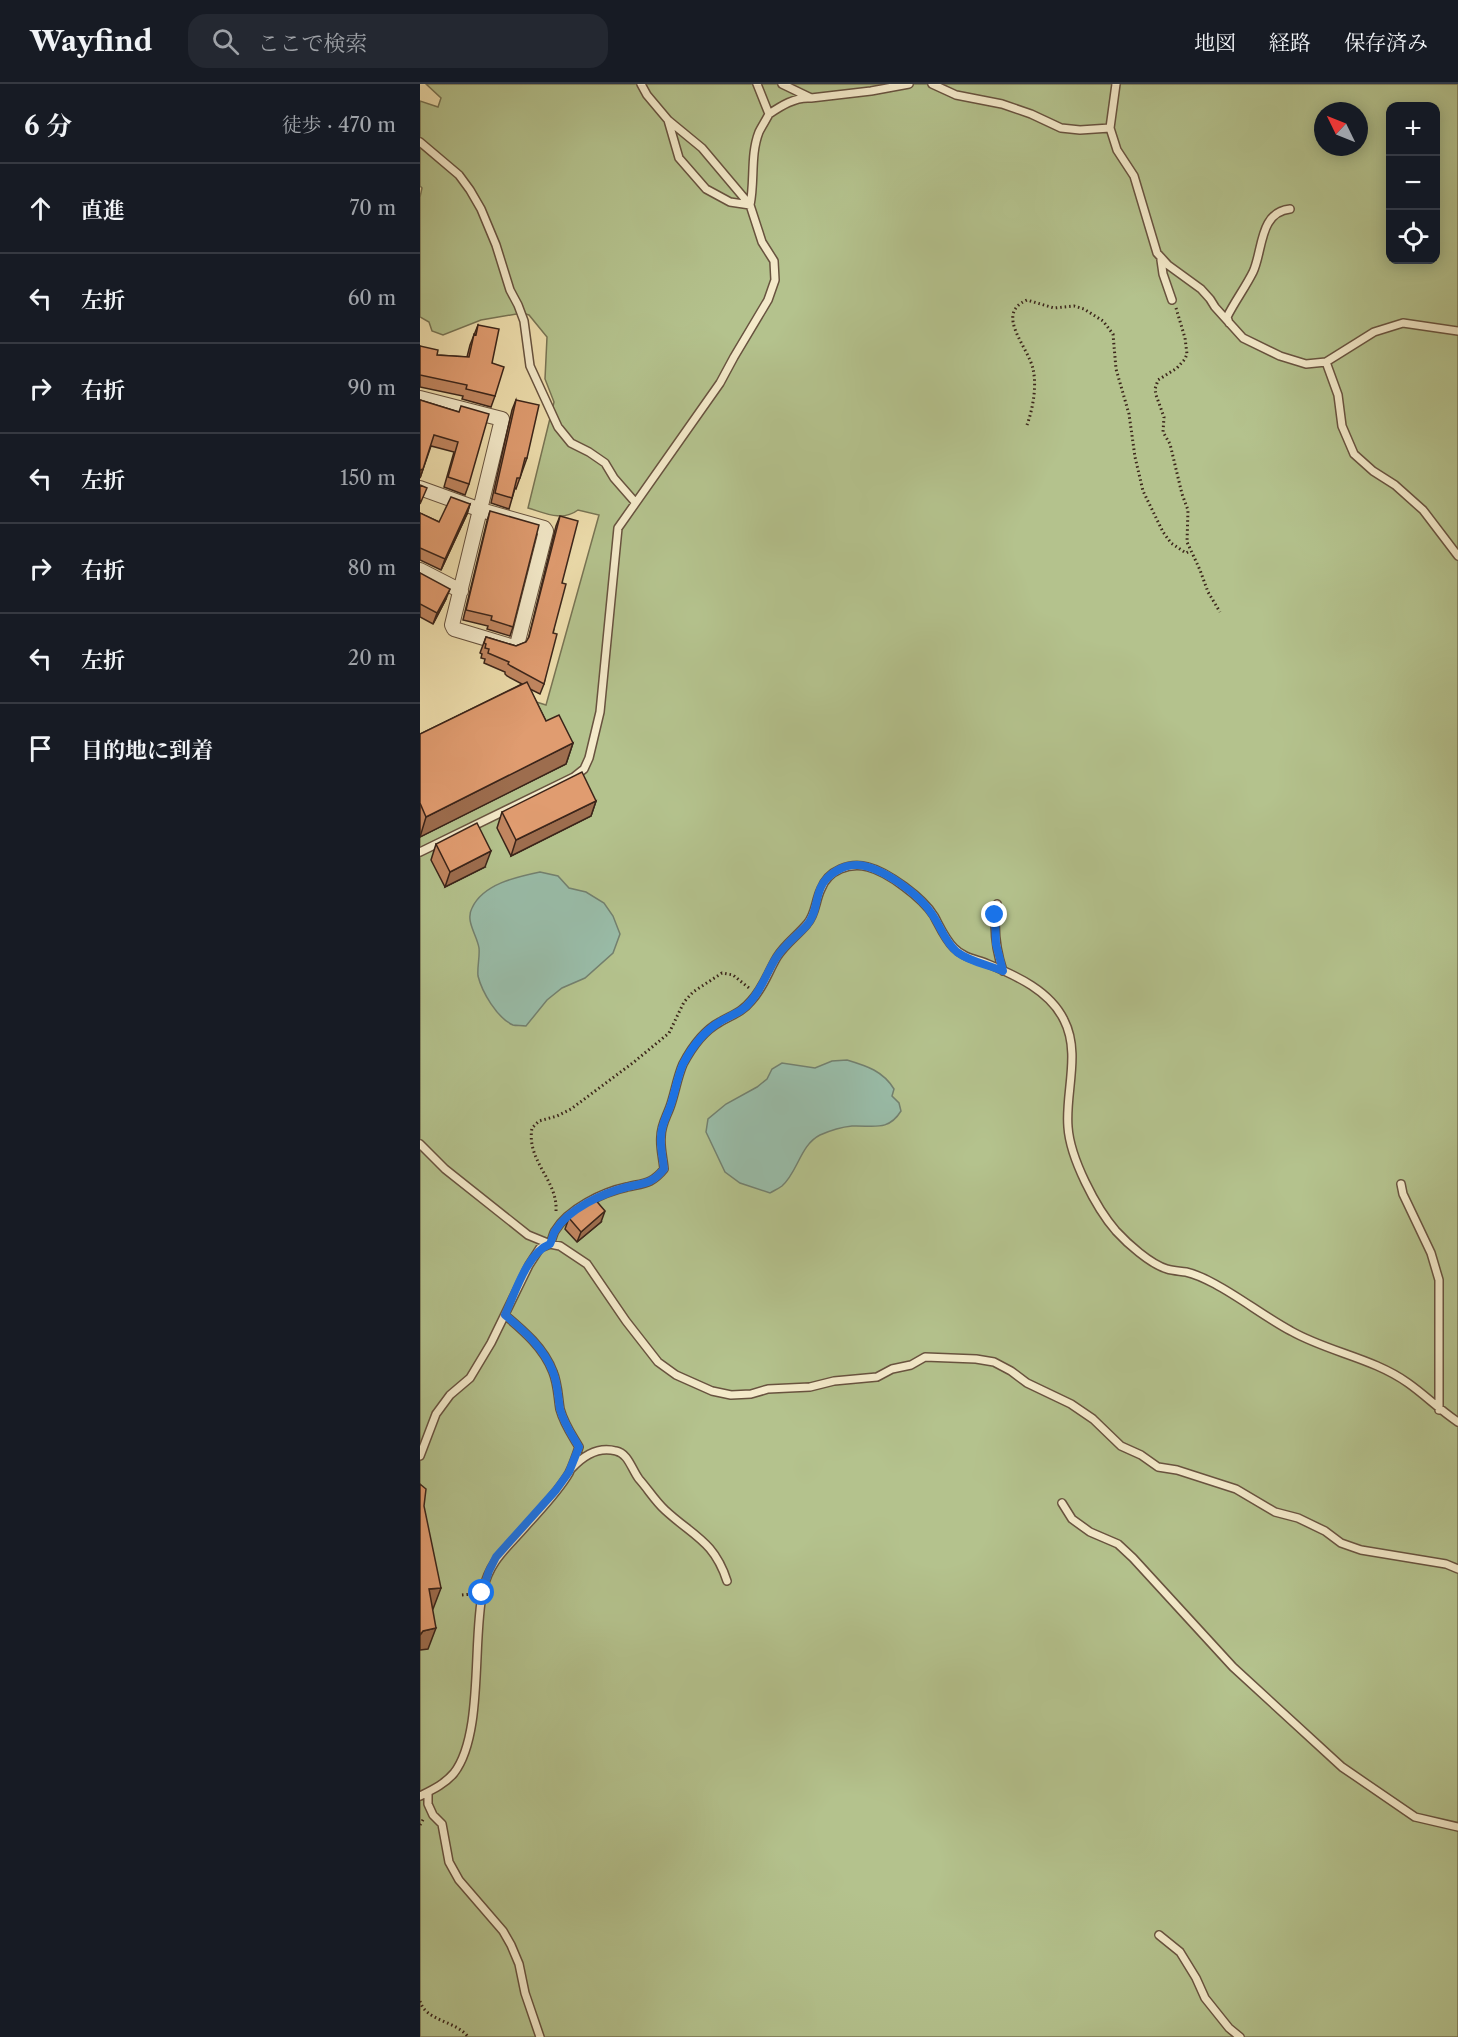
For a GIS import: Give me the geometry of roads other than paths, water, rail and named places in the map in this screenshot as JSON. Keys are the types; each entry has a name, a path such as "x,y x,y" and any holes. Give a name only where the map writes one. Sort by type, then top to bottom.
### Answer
{"street":[{"path":"420,398 502,419 481,510 452,626 514,646 517,645 546,531 544,528 481,510 420,488"},
{"path":"420,570 461,591"}],"lane":[{"path":"420,852 574,777 584,769 589,758 600,712 618,528 720,383 768,300 776,279 774,261 762,242 750,205 702,148 668,120 647,95 641,84"},
{"path":"757,84 769,114"},
{"path":"782,84 811,98"},
{"path":"750,205 754,187 755,148 759,132 769,114 797,99 871,91 909,84"},
{"path":"932,84 956,95 1002,104 1061,128 1080,130 1110,128"},
{"path":"1116,84 1110,128 1117,150 1134,176 1157,253 1189,283 1201,289 1230,326 1243,338 1280,356 1306,363 1326,362 1374,332 1403,323 1458,331"},
{"path":"668,120 680,158 706,189 730,202 750,205"},
{"path":"420,142 459,175 482,209 510,290 524,321 530,366 558,427 571,443 605,463 614,478 635,502"},
{"path":"1230,326 1227,317 1254,270 1270,219 1280,210 1290,209"},
{"path":"1161,259 1172,300"},
{"path":"1326,362 1338,395 1342,426 1354,454 1423,510 1458,556"},
{"path":"420,1456 436,1414 450,1395 470,1378 540,1248 550,1244 555,1231 575,1211 596,1198 627,1187 641,1185 658,1176 664,1169 660,1140 663,1122 682,1065 698,1038 718,1022 737,1014 756,994 766,981 775,960 785,945 814,915 821,887 825,881 834,873 853,865 871,867 901,885 925,905 957,952 1003,971 1035,988 1046,997 1064,1019 1070,1034 1072,1053 1068,1130 1075,1155 1100,1208 1117,1231 1145,1257 1166,1269 1189,1272 1214,1283 1292,1332 1382,1368 1407,1382 1439,1410 1458,1422"},
{"path":"997,904 996,936 1003,971"},
{"path":"420,1144 445,1169 528,1235 560,1246 587,1264 626,1321 658,1362 676,1375 712,1391 731,1395 751,1394 768,1389 810,1387 834,1381 878,1377 892,1369 911,1365 925,1357 994,1362 1028,1383 1071,1404 1093,1419 1121,1446 1141,1455 1158,1467 1177,1470 1236,1489 1275,1512 1298,1518 1325,1530 1341,1543 1360,1550 1446,1564 1458,1569"},
{"path":"1401,1184 1402,1194 1431,1253 1439,1280 1439,1410"},
{"path":"505,1315 538,1346 554,1374 566,1427 579,1447 569,1472"},
{"path":"420,1797 453,1775 467,1745 474,1701 481,1603 489,1571 496,1557 537,1514 569,1472 590,1452 616,1451 622,1453 637,1476 666,1511 709,1546 722,1566 727,1581"},
{"path":"1062,1503 1072,1519 1090,1532 1118,1544 1133,1558 1233,1667 1342,1767 1415,1817 1458,1827"},
{"path":"428,1793 428,1804 433,1815 442,1824 449,1862 459,1880 503,1930 511,1945 519,1964 525,1993 540,2037"},
{"path":"1159,1935 1180,1952 1205,1998 1229,2028 1240,2037"}]}
